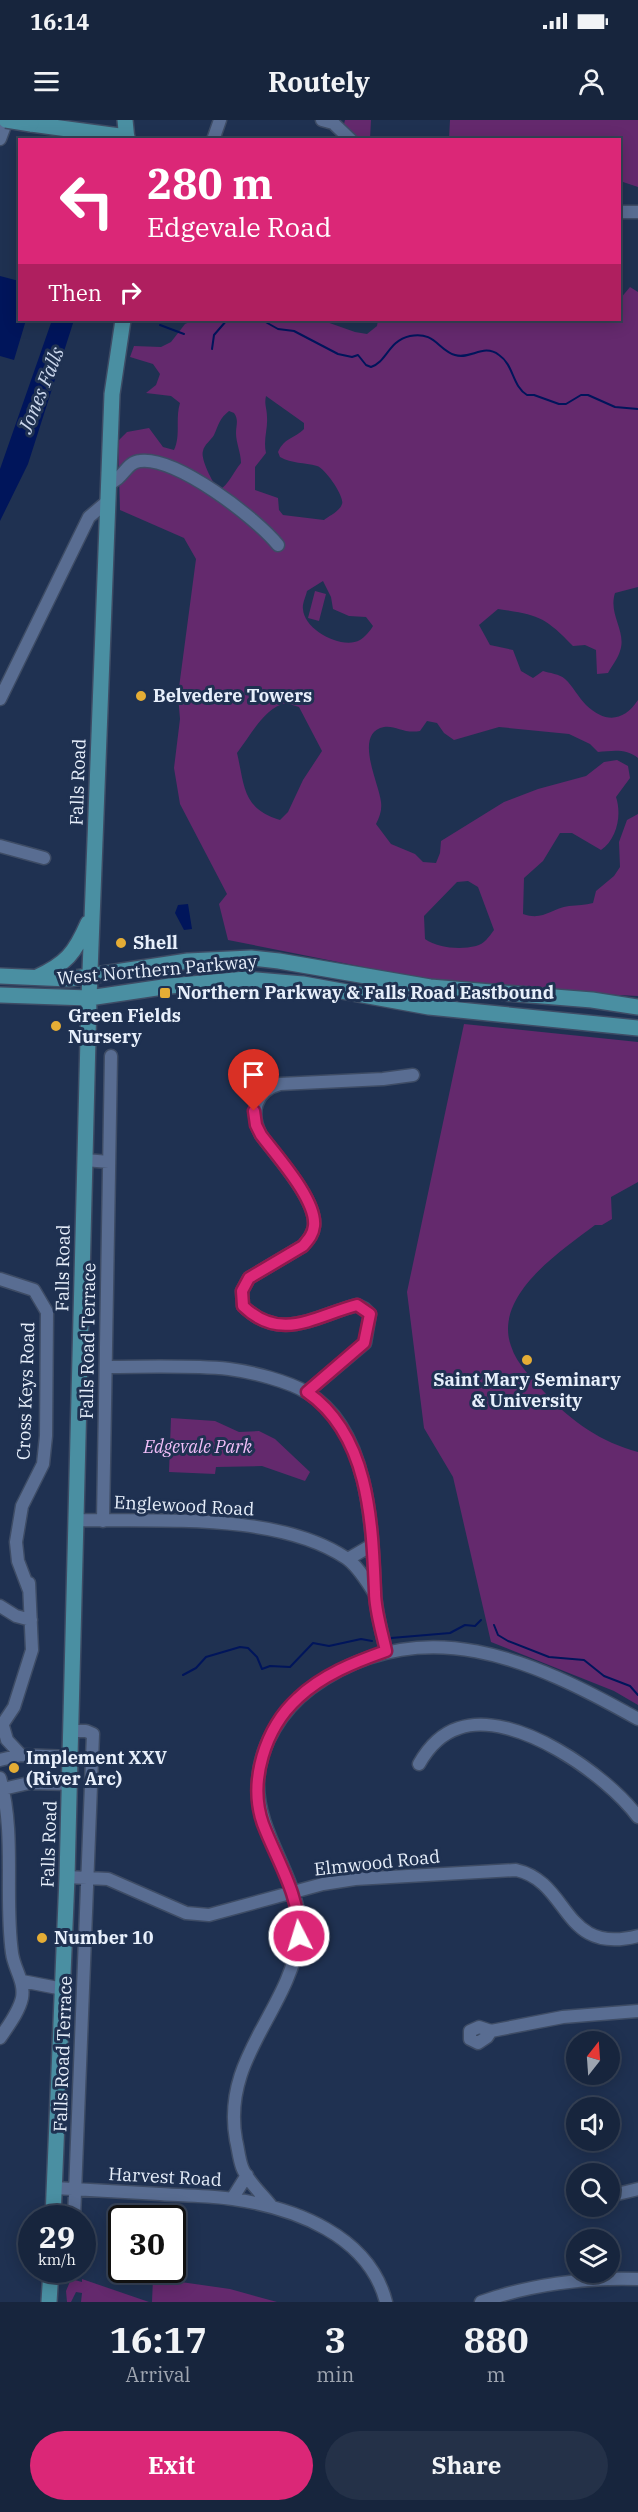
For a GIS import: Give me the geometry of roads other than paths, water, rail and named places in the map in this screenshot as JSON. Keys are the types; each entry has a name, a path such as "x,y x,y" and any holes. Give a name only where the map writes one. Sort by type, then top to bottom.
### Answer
{"main road":[{"path":"6,120 127,138 125,120"},
{"name":"Falls Road","path":"54,2205 68,1877 92,915 112,394 123,321"},
{"path":"34,979 62,964 73,953 92,915"},
{"name":"West Northern Parkway","path":"0,976 34,979 90,977 188,961 251,958 430,987 592,1000 638,1007"},
{"name":"West Northern Parkway","path":"0,995 89,998 170,986 246,979 303,984 429,1007 638,1028"},
{"path":"49,2302 50,2283"}],"street":[{"path":"0,139 6,120"},
{"path":"214,138 220,120"},
{"path":"322,120 333,123 349,138"},
{"path":"621,212 638,212"},
{"path":"0,699 89,517 129,466 135,462 161,463 200,483 255,520 278,545"},
{"path":"0,846 44,858"},
{"name":"Falls Road Terrace","path":"103,1521 111,1056"},
{"path":"307,1392 364,1343 370,1314 357,1305 307,1323 276,1324 257,1318 243,1306 242,1291 249,1278 303,1246 309,1239 314,1226 307,1200 256,1125 254,1118 257,1103 268,1089 288,1083 383,1079 413,1075"},
{"path":"85,1160 109,1162"},
{"name":"Cross Keys Road","path":"0,1279 34,1290 47,1312 46,1436 43,1464 22,1506 17,1551 29,1590 32,1650 19,1694 2,1727"},
{"path":"106,1366 231,1370 291,1385 307,1392 334,1418 354,1451 362,1476 372,1545 375,1594 386,1651"},
{"name":"Englewood Road","path":"77,1520 231,1524 254,1526 295,1535 348,1560 375,1594"},
{"path":"348,1560 372,1545"},
{"path":"0,1606 16,1616 31,1620"},
{"path":"272,2207 242,2167 235,2133 234,2094 244,2063 283,1986 296,1948 299,1922 291,1892 259,1810 259,1770 266,1747 285,1713 303,1694 325,1678 357,1662 386,1651 435,1647 483,1651 505,1657 589,1692 638,1719"},
{"path":"419,1764 435,1742 451,1731 478,1724 504,1729 540,1742 588,1771 620,1796 638,1817"},
{"path":"2,1727 7,1740 21,1755"},
{"name":"Falls Road Terrace","path":"72,1731 86,1731 93,1734 74,2205"},
{"path":"0,1760 21,1755 71,1757"},
{"path":"0,2038 19,2008 22,1998 22,1981 12,1954 8,1908 9,1830 2,1783 70,1784"},
{"name":"Elmwood Road","path":"68,1877 108,1879 186,1913 197,1915 222,1912 323,1884 516,1870 526,1872 543,1883 571,1919 585,1932 619,1939 638,1936"},
{"path":"22,1981 63,1989"},
{"path":"491,2031 562,2017 638,2011"},
{"path":"232,2199 247,2175"},
{"name":"Harvest Road","path":"55,2188 232,2199 272,2207 314,2222 349,2243 361,2255 376,2278 386,2302"},
{"path":"620,2193 638,2188"},
{"path":"481,2302 557,2284 588,2280 638,2279"}],"water":[{"path":"0,276 18,281 18,321 26,321 14,360 0,356"},
{"name":"Jones Falls","path":"52,321 74,321 28,464 0,521 0,469"},
{"path":"188,904 192,929 184,930 175,913 178,905"}],"waterway":[{"path":"212,349 214,335 226,321"},
{"path":"264,321 278,329 294,331 338,354 352,357 358,355 366,365 371,367 381,361 397,342 410,336 425,336 455,355 461,356 482,351 499,355 508,364 518,386 527,395 534,395 559,404 566,404 581,395 588,395 615,407 638,409"},
{"path":"160,325 184,334"},
{"path":"391,1638 450,1633 465,1625 475,1626 481,1620"},
{"path":"494,1625 498,1635 508,1641 549,1657 584,1660 604,1676 630,1686 638,1695"},
{"path":"183,1675 196,1668 206,1657 240,1647 248,1648 257,1657 262,1669 270,1666 290,1667 313,1643 329,1646 361,1639 372,1641"}],"place":[{"name":"Belvedere Towers","path":"141,696"},
{"name":"Shell","path":"121,943"},
{"name":"Northern Parkway & Falls Road Eastbound","path":"165,993"},
{"name":"Green Fields Nursery","path":"56,1026"},
{"name":"Saint Mary Seminary & University","path":"527,1360"},
{"name":"Implement XXV (River Arc)","path":"14,1768"},
{"name":"Number 10","path":"42,1938"}],"park label":[{"name":"Edgevale Park","path":"198,1447"}]}
